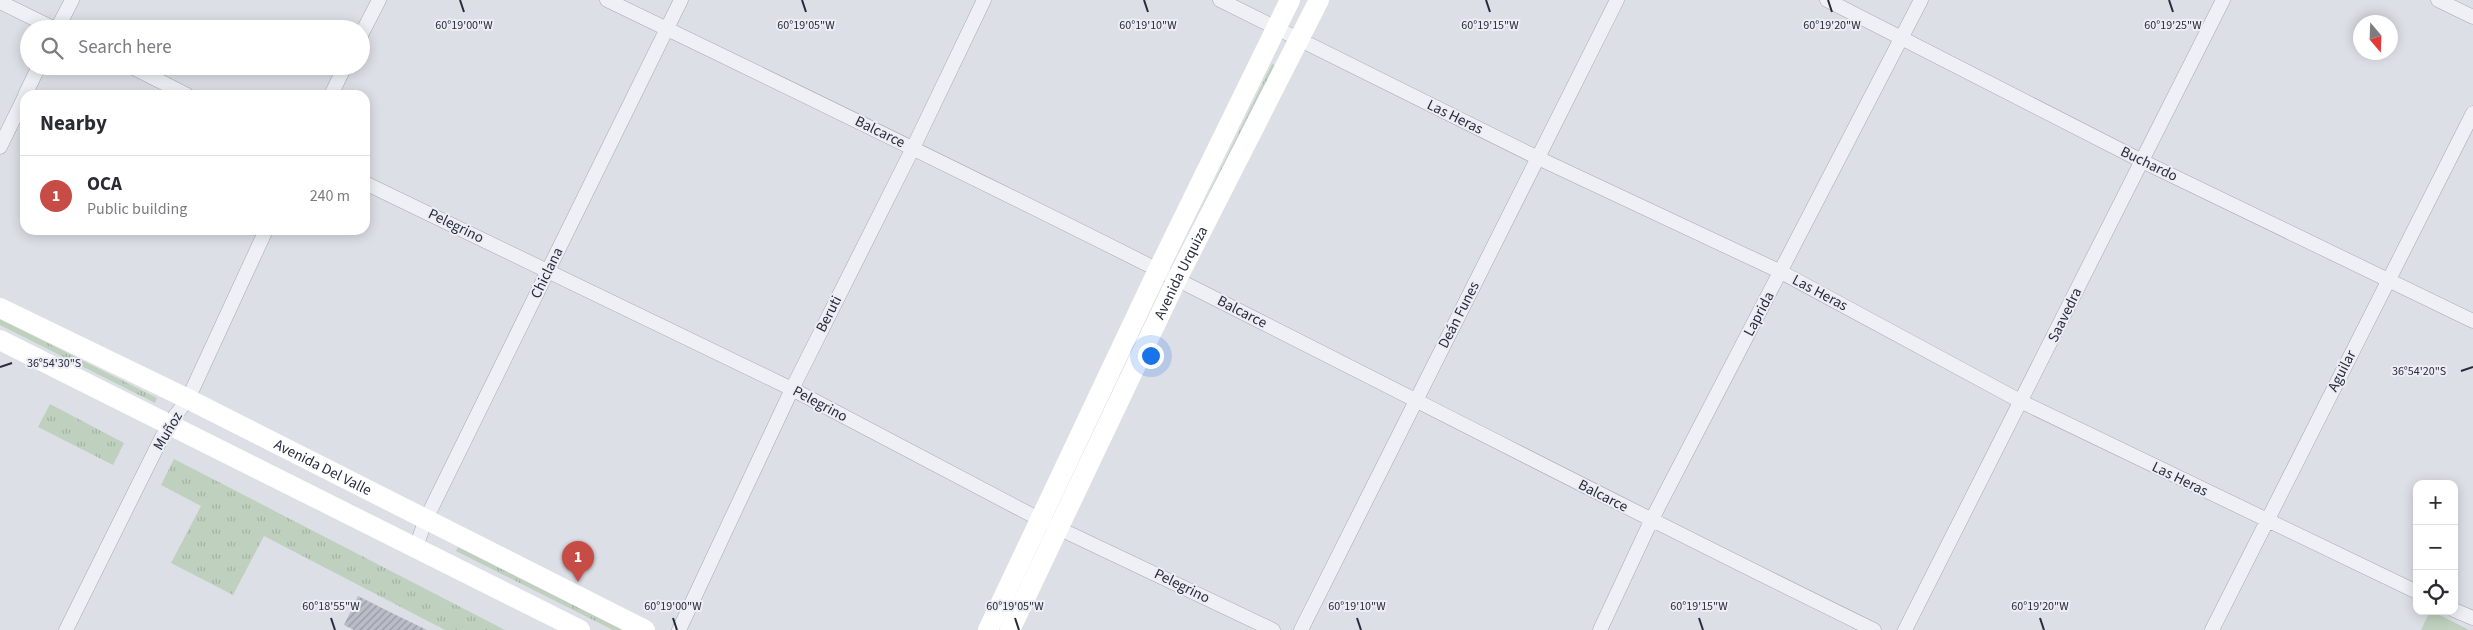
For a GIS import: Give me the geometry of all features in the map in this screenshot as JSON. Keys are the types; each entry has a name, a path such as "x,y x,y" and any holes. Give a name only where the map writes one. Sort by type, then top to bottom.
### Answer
{"main road":[{"path":"988,630 1158,270 1290,0"},
{"name":"Avenida Urquiza","path":"1010,630 1177,279 1319,0"},
{"name":"Avenida Del Valle","path":"0,308 188,399 645,630"},
{"name":"Avenida Del Valle","path":"0,340 416,547 573,628"}],"street":[{"path":"61,20 72,0"},
{"path":"369,20 379,0"},
{"name":"Balcarce","path":"607,0 913,148 1177,279 1651,521 1874,630"},
{"name":"Chiclana","path":"416,547 426,519 681,0"},
{"name":"Beruti","path":"679,630 792,389 913,148 984,0"},
{"name":"Las Heras","path":"1220,0 1538,158 1781,272 2022,402 2267,522 2413,590"},
{"name":"Deán Funes","path":"1301,630 1617,0"},
{"name":"Buchardo","path":"1827,0 2142,161 2473,321"},
{"name":"Laprida","path":"1600,630 1651,521 1903,38 1921,0"},
{"name":"Saavedra","path":"1905,630 2022,402 2223,0"},
{"path":"2438,0 2473,18"},
{"path":"0,2 37,20"},
{"path":"27,90 35,75"},
{"path":"148,75 177,90"},
{"path":"333,90 341,75"},
{"path":"0,147 20,105"},
{"name":"Aguilar","path":"2212,630 2473,113"},
{"name":"Pelegrino","path":"370,185 792,389 1039,519 1060,527 1272,630"},
{"name":"Muñoz","path":"66,630 168,425 188,399 264,235"},
{"path":"2458,612 2473,618"}],"green space":[{"path":"1272,64 1275,65 1185,242"},
{"path":"0,319 157,398 155,403 0,325"},
{"path":"50,404 124,443 113,465 38,427"},
{"path":"174,459 505,630 445,630 264,536 233,595 171,563 201,506 161,485"},
{"path":"458,547 624,630 613,630 456,551"},
{"path":"2428,615 2440,615 2469,630 2421,630"}],"building":[{"path":"358,596 427,630 354,630 344,625"}],"place":[{"name":"OCA","path":"578,582"}]}
